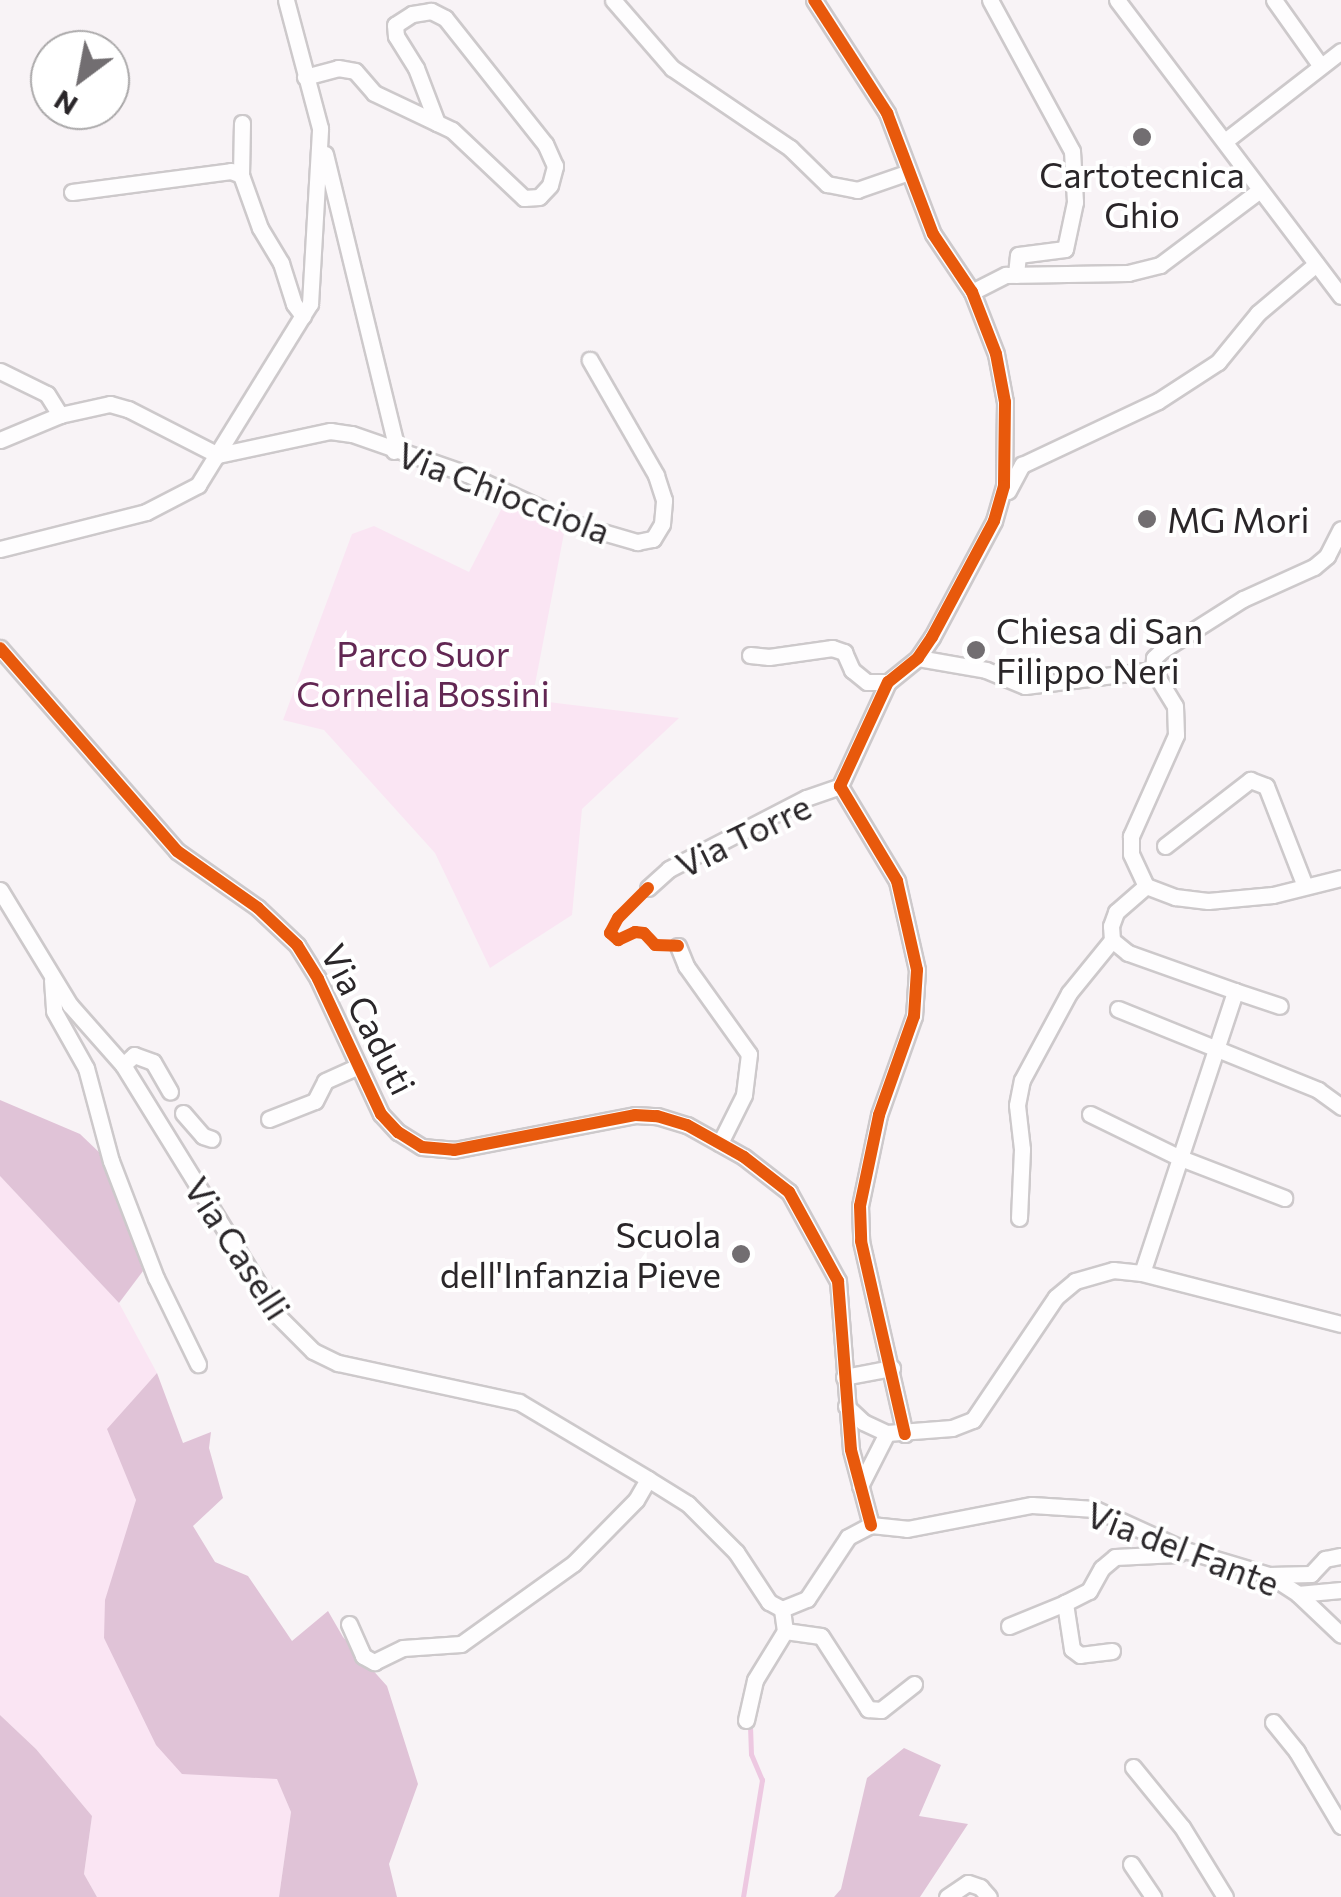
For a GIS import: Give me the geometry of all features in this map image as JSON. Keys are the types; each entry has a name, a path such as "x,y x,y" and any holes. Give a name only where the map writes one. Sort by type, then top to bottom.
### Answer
{"street":[{"path":"286,0 320,141 334,180 396,440 394,450"},
{"path":"613,0 672,68 790,148 827,184 857,190 906,173"},
{"path":"814,0 887,113 906,173 933,234 972,292 1002,375 1004,486 998,509"},
{"path":"990,0 1072,150 1075,202 1066,249 1018,255 1016,275"},
{"path":"1118,0 1341,296"},
{"path":"1274,0 1320,65"},
{"path":"305,77 338,68 355,71 374,93 464,140 509,188 524,198 538,197 550,185 554,166 544,144 445,18 431,11 401,17 395,25 437,123"},
{"path":"1225,140 1341,52"},
{"path":"242,123 241,176 260,228 281,263 294,304 303,316"},
{"path":"0,549 146,512 198,484 310,304 320,141"},
{"path":"72,192 231,170 241,176"},
{"path":"972,292 1016,275 1128,273 1160,265 1260,190"},
{"path":"905,1434 861,1240 860,1206 879,1115 914,1016 917,970 897,881 840,786 888,682 918,658 932,637 1022,465 1158,401 1218,362 1258,313 1316,264"},
{"name":"Via Chiocciola","path":"218,455 330,431 467,474 575,524 637,542 653,539 662,524 664,500 656,475 590,360"},
{"path":"0,371 48,394 60,415"},
{"path":"0,440 60,415 110,404 128,409 218,455"},
{"path":"1341,530 1327,556 1314,568 1244,598 1154,658 1153,670 1174,706 1176,734 1131,836 1130,854 1146,886 1175,897 1208,901 1273,895 1341,878"},
{"name":"Via Caduti","path":"0,648 177,852 258,908 297,945 318,979 381,1114 422,1147 454,1150 636,1115 687,1126 720,1143 789,1192 838,1280 846,1406"},
{"path":"750,655 769,657 832,648 844,652 852,670 867,682 888,682"},
{"path":"918,658 986,670 1025,686 1153,670"},
{"path":"1165,846 1250,780 1266,786 1305,886"},
{"name":"Via Torre","path":"648,888 669,869 806,798 840,786"},
{"path":"1146,886 1116,912 1110,926 1112,940 1128,953 1280,1006"},
{"name":"Via Caselli","path":"0,890 70,1005 123,1065 278,1316 313,1352 338,1363 519,1402 688,1504 736,1552 758,1586 782,1609"},
{"path":"1019,1218 1022,1149 1017,1105 1022,1080 1069,992 1112,940"},
{"path":"678,946 686,966 749,1054 744,1095 720,1143"},
{"path":"51,976 54,1011 86,1068 111,1161 156,1278 198,1364"},
{"path":"1142,1274 1235,991"},
{"path":"1118,1009 1318,1090 1341,1106"},
{"path":"123,1065 134,1054 153,1062 170,1091"},
{"path":"269,1119 314,1100 325,1080 356,1066"},
{"path":"183,1113 203,1136 212,1138"},
{"path":"1090,1114 1178,1157 1284,1198"},
{"path":"846,1406 863,1422 887,1434 952,1428 973,1420 1056,1297 1076,1280 1113,1270 1341,1324"},
{"path":"844,1377 892,1368"},
{"path":"746,1720 754,1680 785,1631 782,1609 807,1599 848,1537 871,1525 846,1406"},
{"path":"860,1486 887,1434"},
{"path":"349,1624 363,1656 374,1662 404,1648 461,1644 574,1563 636,1500 648,1480"},
{"name":"Via del Fante","path":"871,1525 906,1529 1032,1505 1095,1509 1185,1550 1269,1575 1298,1594 1341,1635"},
{"path":"1009,1626 1088,1591 1102,1568 1115,1557 1177,1554 1185,1550"},
{"path":"1269,1575 1311,1574 1325,1559 1341,1556"},
{"path":"1298,1594 1341,1590"},
{"path":"1065,1602 1072,1649 1080,1654 1112,1651"},
{"path":"785,1631 821,1636 868,1709 881,1710 914,1684"},
{"path":"1273,1722 1297,1752 1341,1826"},
{"path":"1133,1767 1182,1827 1225,1897"},
{"path":"1132,1864 1153,1897"},
{"path":"947,1897 968,1883 980,1886 989,1897"}],"green space":[{"name":"Parco Suor Cornelia Bossini","path":"504,504 565,528 532,700 679,718 582,809 572,915 490,968 435,853 324,730 283,720 352,534 374,526 469,572"},
{"path":"0,1176 119,1303 157,1373 108,1429 136,1500 104,1638 182,1773 277,1778 291,1812 279,1897 97,1897 84,1874 92,1816 36,1749 0,1715"}],"shaded area":[{"path":"0,1100 80,1134 102,1155 143,1271 119,1303 0,1176"},
{"path":"157,1373 183,1443 211,1432 209,1448 223,1498 193,1526 215,1562 248,1576 292,1641 328,1611 343,1637 387,1686 418,1784 389,1864 397,1897 279,1897 291,1812 277,1779 182,1774 156,1745 104,1638 105,1600 136,1500 107,1429"},
{"path":"0,1715 36,1749 92,1816 84,1874 97,1897 0,1897"},
{"path":"904,1748 941,1765 919,1816 968,1824 920,1897 834,1897 841,1889 867,1778"}],"waterway":[{"path":"743,1897 762,1780 751,1754 750,1725"}],"cycle path":[{"path":"814,0 887,113 933,234 972,292 996,354 1005,402 1004,486 994,521 932,637 918,658 888,682 840,786 897,881 917,970 914,1016 879,1115 860,1206 861,1241 905,1434"},
{"path":"0,648 177,851 258,908 297,945 318,979 381,1114 398,1132 422,1147 454,1150 635,1115 657,1116 687,1125 744,1157 789,1192 838,1281 851,1450 871,1525"},
{"path":"648,888 618,918 610,933 618,940 635,932 644,933 655,945 678,946"}],"place":[{"name":"Cartotecnica Ghio","path":"1142,137"},
{"name":"MG Mori","path":"1147,519"},
{"name":"Chiesa di San Filippo Neri","path":"976,650"},
{"name":"Scuola dell'Infanzia Pieve","path":"741,1254"}]}
